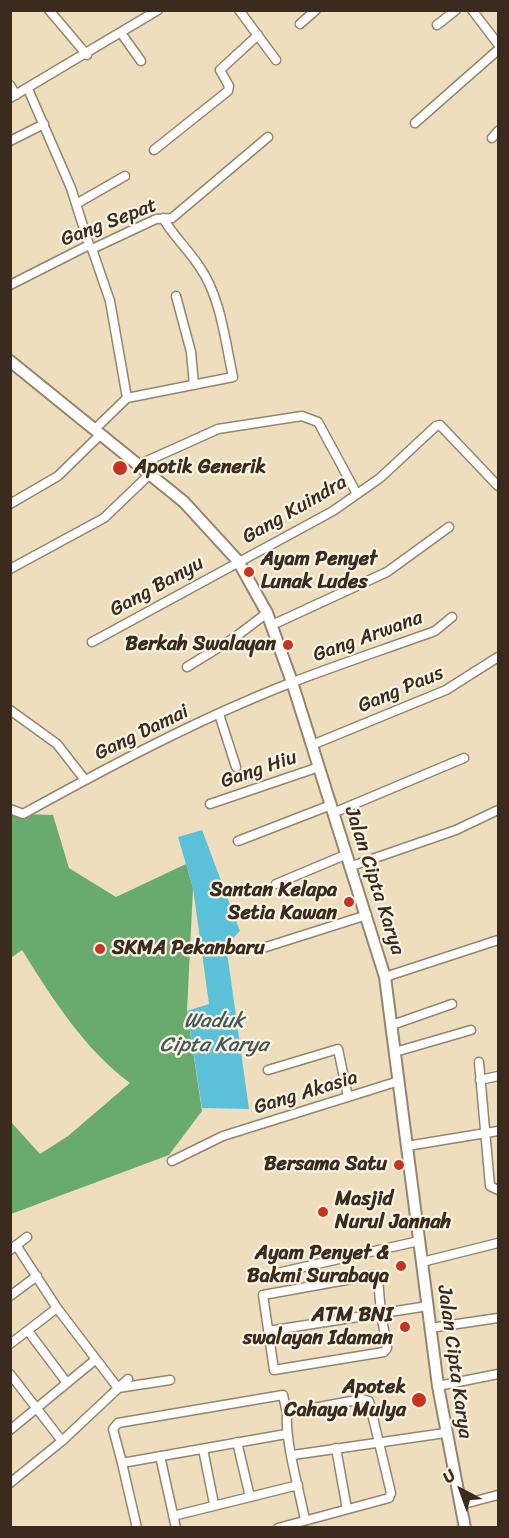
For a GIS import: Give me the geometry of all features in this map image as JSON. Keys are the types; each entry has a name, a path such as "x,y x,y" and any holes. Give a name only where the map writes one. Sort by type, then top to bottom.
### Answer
{"main road":[{"name":"Jalan Cipta Karya","path":"10,361 184,502 238,561 272,625 319,767 345,855 368,915 385,976 438,1386 465,1527"}],"street":[{"path":"10,85 14,97 87,55 158,10"},
{"path":"239,10 276,60"},
{"path":"300,24 316,10"},
{"path":"437,25 456,10"},
{"path":"472,10 498,44"},
{"path":"52,11 87,55"},
{"path":"121,33 141,60"},
{"path":"154,150 228,91 229,86 220,70 258,35"},
{"path":"415,123 498,50"},
{"path":"28,89 76,204 110,301 128,398"},
{"path":"10,141 44,124"},
{"name":"Gang Sepat","path":"10,285 91,247 163,218 172,218 268,137"},
{"path":"76,204 125,176"},
{"path":"10,504 58,476 128,398 233,377 211,288 200,267 172,235 163,218"},
{"path":"176,296 191,352 194,385"},
{"path":"138,465 218,429 302,416 318,422 357,494"},
{"name":"Gang Kuindra","path":"238,561 333,511 440,425 498,486"},
{"path":"10,568 104,518 150,474"},
{"path":"272,625 387,572 449,526"},
{"name":"Gang Banyu","path":"92,642 238,561"},
{"path":"187,667 226,644 267,613"},
{"name":"Gang Arwana","path":"292,682 435,631 452,617"},
{"name":"Gang Paus","path":"312,745 446,690 498,657"},
{"name":"Gang Damai","path":"10,808 23,814 85,780 219,714 292,682"},
{"path":"10,710 57,744 85,780"},
{"path":"219,714 236,767"},
{"path":"238,841 332,809 464,758"},
{"name":"Gang Hiu","path":"210,804 319,767"},
{"path":"349,867 456,830 498,812"},
{"path":"276,884 345,855"},
{"path":"266,947 368,915"},
{"path":"385,976 498,940"},
{"path":"392,1025 452,1004"},
{"path":"395,1052 471,1030"},
{"path":"268,1070 338,1049 348,1097"},
{"path":"479,1062 490,1186 498,1190"},
{"path":"480,1080 498,1076"},
{"name":"Gang Akasia","path":"172,1161 223,1136 399,1081"},
{"path":"407,1146 487,1135 498,1131"},
{"path":"27,1237 14,1247 95,1360 118,1388"},
{"path":"277,1273 419,1241"},
{"path":"422,1262 498,1244"},
{"path":"374,1275 378,1278 381,1314 387,1347 384,1352 278,1370 273,1368 263,1299 266,1294 374,1275"},
{"path":"10,1296 37,1276"},
{"path":"268,1331 428,1306"},
{"path":"10,1344 57,1308"},
{"path":"430,1328 498,1318"},
{"path":"28,1331 67,1383"},
{"path":"10,1430 95,1360"},
{"path":"438,1386 498,1374"},
{"path":"11,1377 62,1441"},
{"path":"10,1483 62,1441 128,1379"},
{"path":"118,1388 170,1380"},
{"path":"137,1527 113,1430 118,1423 283,1395 287,1413 286,1434 293,1455 304,1520"},
{"path":"278,1527 389,1498 391,1493 377,1443 372,1407 369,1401 362,1399 287,1413"},
{"path":"293,1455 446,1433"},
{"path":"122,1463 286,1434"},
{"path":"237,1442 250,1497"},
{"path":"336,1448 347,1509"},
{"path":"203,1449 214,1504"},
{"path":"160,1456 176,1527"},
{"path":"173,1516 298,1485"},
{"path":"460,1505 498,1495"}],"green space":[{"name":"SKMA Pekanbaru","path":"11,809 23,814 53,815 69,868 116,897 186,864 193,888 187,1011 202,1111 169,1155 11,1214 11,1122 40,1154 68,1136 130,1083 98,1055 70,1022 22,950 11,958"}],"water":[{"name":"Waduk Cipta Karya","path":"202,830 240,931 226,945 249,1109 202,1108 187,1011 209,1004 193,888 178,837"}],"place":[{"name":"Apotik Generik","path":"120,468"},
{"name":"Ayam Penyet Lunak Ludes","path":"249,572"},
{"name":"Berkah Swalayan","path":"288,645"},
{"name":"Santan Kelapa Setia Kawan","path":"349,902"},
{"name":"SKMA Pekanbaru","path":"100,949"},
{"name":"Bersama Satu","path":"399,1165"},
{"name":"Masjid Nurul Jannah","path":"323,1212"},
{"name":"Ayam Penyet & Bakmi Surabaya","path":"401,1266"},
{"name":"ATM BNI swalayan Idaman","path":"405,1327"},
{"name":"Apotek Cahaya Mulya","path":"419,1400"}]}
